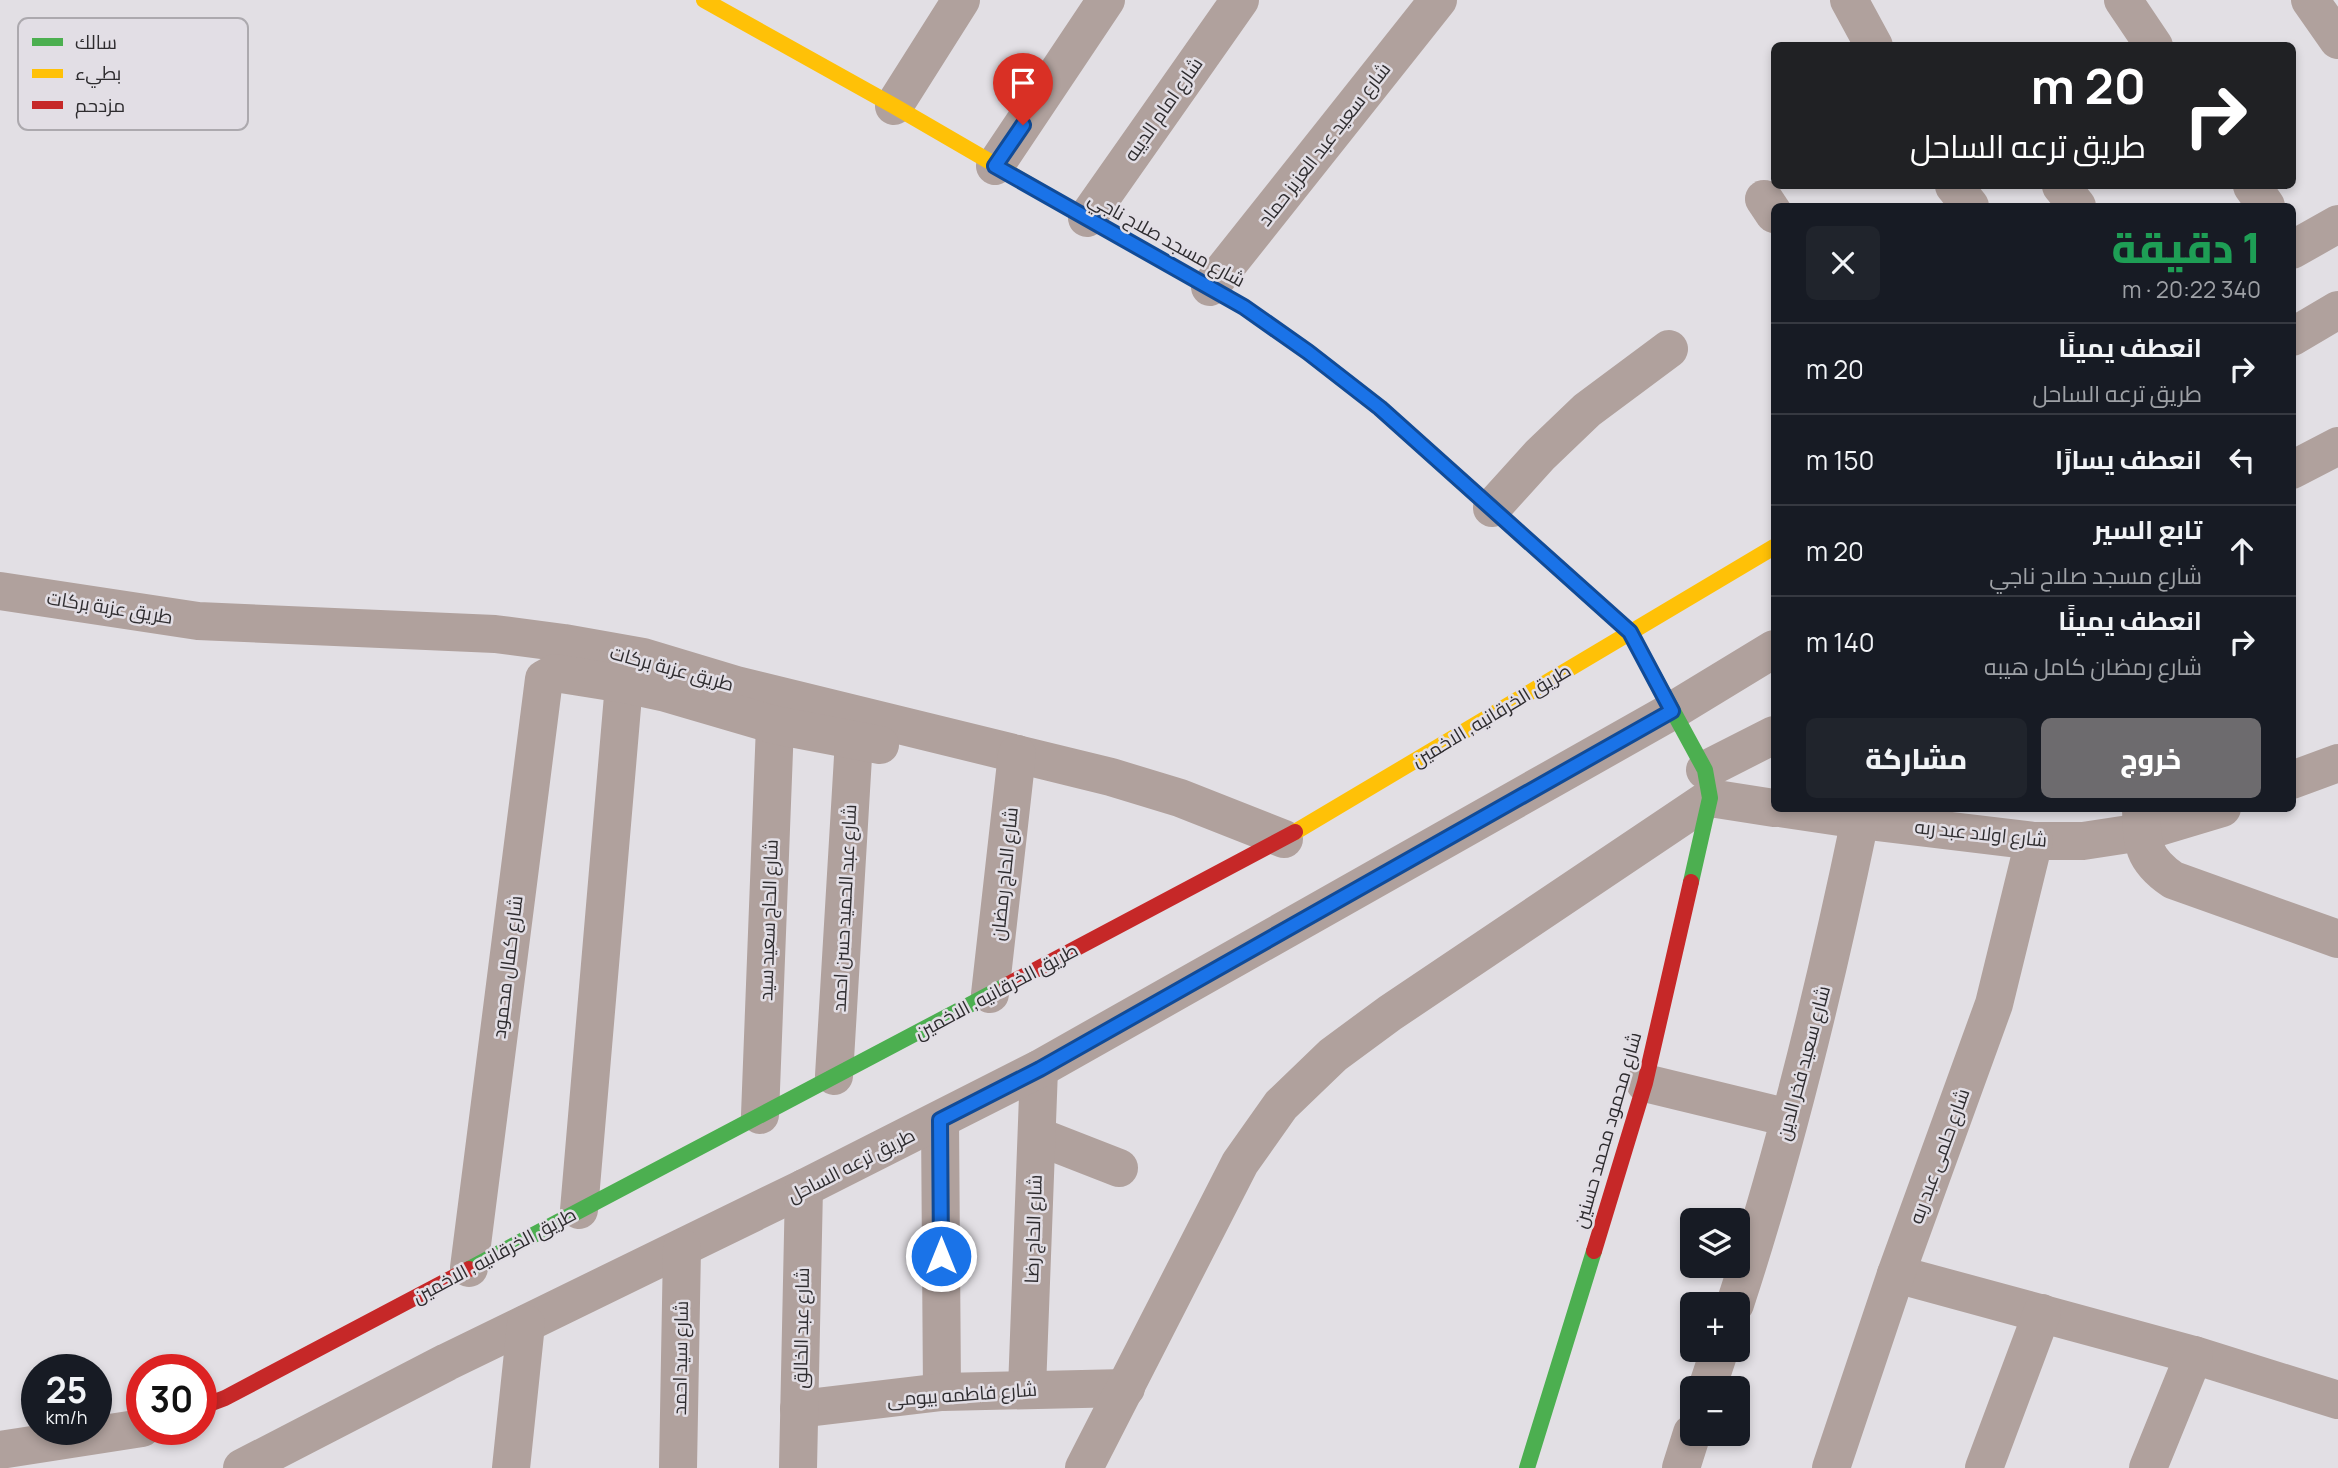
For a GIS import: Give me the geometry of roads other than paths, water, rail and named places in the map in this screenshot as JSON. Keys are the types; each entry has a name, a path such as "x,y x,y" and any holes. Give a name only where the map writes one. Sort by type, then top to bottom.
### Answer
{"street":[{"name":"شارع مسجد صلاح ناجي","path":"704,0 1244,307 1380,408 1630,632"},
{"path":"894,106 961,0"},
{"path":"995,166 1106,0"},
{"name":"شارع امام الديبه","path":"1087,218 1240,0"},
{"name":"شارع سعيد عبد العزيز حماد","path":"1210,287 1438,0"},
{"path":"1849,0 1872,42"},
{"path":"2123,0 2151,42"},
{"path":"2310,0 2338,40"},
{"path":"1956,189 1968,203"},
{"path":"2063,189 2075,203"},
{"path":"2296,245 2338,224"},
{"path":"2296,335 2338,310"},
{"path":"1492,508 1540,455 1587,410 1669,349"},
{"path":"2296,468 2338,446"},
{"name":"طريق الخرقانيه, الاخمين","path":"217,1401 1284,839 1771,549"},
{"name":"طريق عزبة بركات","path":"0,591 198,621 495,634 643,657 736,685 1111,777 1180,798 1284,839"},
{"path":"1630,632 1707,784 1771,807"},
{"name":"طريق ترعه الساحل","path":"242,1468 1040,1069 1672,711 1771,651"},
{"name":"شارع كمال محمود","path":"469,1268 542,685 544,679 555,673 624,684"},
{"path":"579,1210 624,684 666,693 775,725 932,754 944,749 951,738"},
{"name":"شارع الحاج سعيد سيد","path":"760,1115 775,725"},
{"path":"1084,1468 1240,1163 1282,1105 1333,1055 1771,737"},
{"name":"شارع عبد الحميد حسن احمد","path":"834,1076 854,740"},
{"name":"شارع الحاج رمضان","path":"990,994 1017,754"},
{"path":"2296,779 2338,763"},
{"name":"شارع محمود محمد حسنين","path":"1527,1468 1645,1083 1707,784"},
{"name":"شارع اولاد عبد ربه","path":"1807,812 2034,841 2083,841 2141,820 2194,812"},
{"name":"شارع سعيد فخر الدين","path":"1739,1292 1789,1118 1834,942 1860,820"},
{"path":"2141,820 2148,858 2173,880 2338,939"},
{"name":"شارع حلمى عبد ربه","path":"1831,1468 1896,1274 1994,1004 2034,841"},
{"name":"شارع الحاج رضا","path":"1027,1389 1040,1069"},
{"path":"1645,1083 1789,1118"},
{"path":"940,1120 942,1392"},
{"path":"1037,1136 1119,1168"},
{"name":"شارع عبد الخالق","path":"798,1468 804,1188"},
{"name":"شارع سيد احمد","path":"678,1468 682,1248"},
{"path":"1896,1274 2194,1355 2338,1400"},
{"path":"1984,1468 2042,1313"},
{"path":"511,1468 526,1324"},
{"path":"2148,1468 2194,1355"},
{"name":"شارع فاطمه بيومى","path":"799,1409 942,1392 1126,1388"},
{"path":"0,1450 126,1430"},
{"path":"1681,1468 1688,1446"}]}
